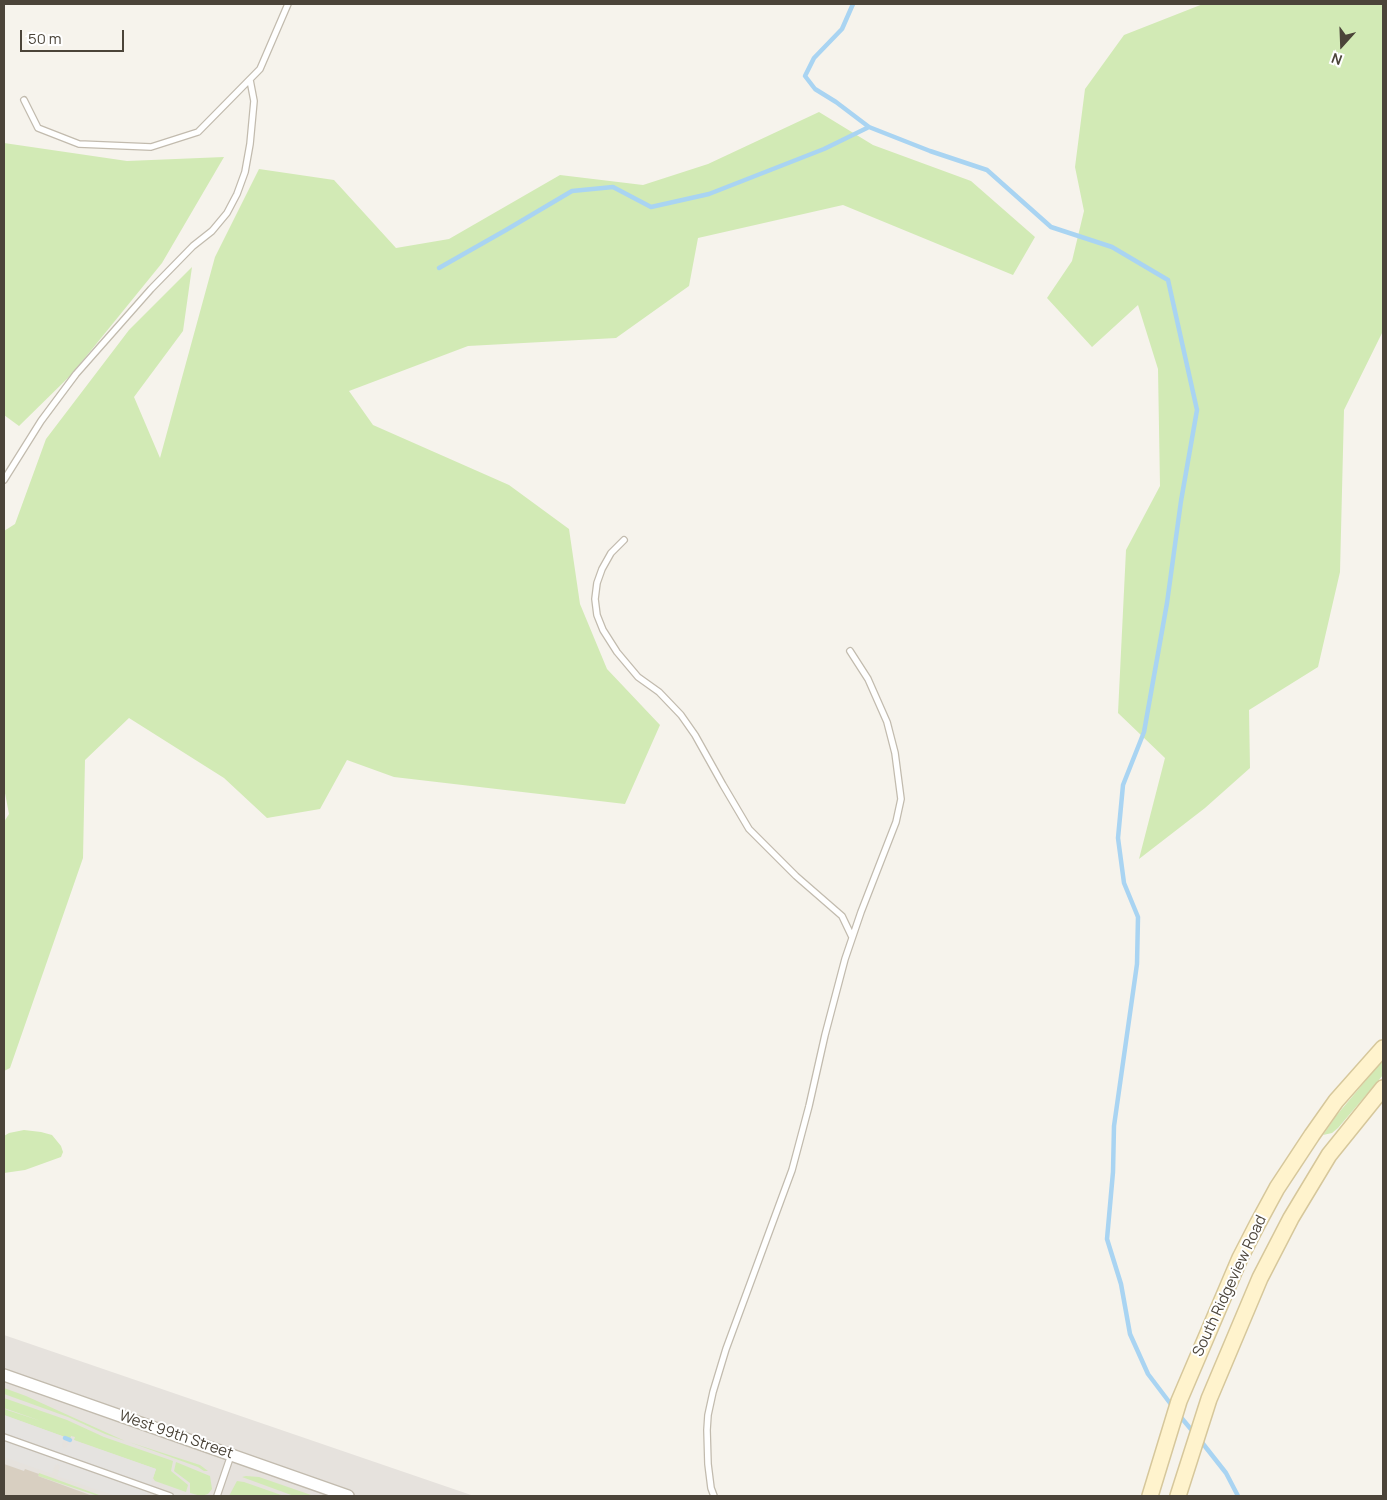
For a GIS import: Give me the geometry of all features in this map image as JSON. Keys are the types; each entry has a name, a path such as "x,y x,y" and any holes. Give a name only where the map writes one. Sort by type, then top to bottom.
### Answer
{"main road":[{"name":"South Ridgeview Road","path":"1152,1491 1179,1401 1240,1258 1277,1188 1295,1159 1336,1101 1383,1048"},
{"name":"South Ridgeview Road","path":"1178,1496 1202,1417 1260,1278 1290,1218 1329,1155 1383,1088"},
{"path":"1295,1159 1317,1174"}],"street":[{"name":"West 99th Street","path":"4,1375 348,1496"}],"lane":[{"path":"24,100 38,128 79,144 151,147 198,132 260,70 288,4"},
{"path":"4,480 41,421 76,374 151,289 193,246 212,231 227,213 237,194 250,144 254,101 250,80"},
{"path":"624,540 611,553 597,583 595,599 603,630 617,652 638,677 659,692 681,715 695,735 749,829 796,876 842,916 852,937"},
{"path":"714,1496 708,1464 707,1430 713,1392 726,1349 792,1170 810,1106 825,1035 852,937 896,822 901,799 895,753 887,722 868,679 850,651"},
{"path":"4,1437 170,1496"},
{"path":"217,1496 231,1455"}],"shaded area":[{"path":"4,1335 474,1496 4,1496"},
{"path":"4,1415 65,1437 62,1445 64,1448 67,1447 70,1439 156,1469 147,1496 115,1496 57,1476 60,1467 58,1464 55,1465 52,1474 4,1457"}],"green space":[{"path":"1203,4 1383,4 1383,331 1344,410 1340,572 1318,667 1249,710 1250,768 1205,808 1139,859 1165,758 1118,713 1126,550 1160,486 1158,369 1138,305 1092,347 1047,298 1072,261 1084,211 1075,167 1085,89 1124,35"},
{"path":"819,112 873,145 971,181 1035,237 1013,275 843,205 698,238 689,286 616,338 468,346 349,391 373,425 509,485 569,529 580,604 607,669 660,725 625,804 394,777 347,760 320,809 267,818 224,778 129,718 85,760 83,858 10,1068 4,1071 4,822 9,814 4,788 4,531 15,524 46,439 129,330 192,267 183,331 134,397 160,458 215,257 259,169 334,180 396,248 449,239 560,175 643,185 708,164"},
{"path":"4,143 127,161 224,157 162,263 71,375 19,426 4,415"},
{"path":"1383,1060 1383,1075 1338,1128 1332,1133 1323,1135 1336,1116"},
{"path":"24,1130 52,1135 61,1146 63,1152 61,1157 25,1170 4,1173 4,1136"},
{"path":"4,1388 125,1441 68,1417 4,1394"},
{"path":"4,1398 67,1420 104,1437 173,1461 171,1471 188,1485 186,1492 155,1481 153,1478 156,1469 74,1440 75,1437 71,1436 70,1439 4,1415 4,1409 41,1421 4,1408"},
{"path":"129,1442 200,1465 208,1471 204,1471 198,1467"},
{"path":"176,1462 210,1476 212,1489 208,1494 201,1496 190,1493 190,1483 174,1471"},
{"path":"39,1473 99,1495 38,1476"},
{"path":"242,1477 259,1477 314,1496 294,1496"},
{"path":"237,1481 244,1482 284,1496 229,1496"}],"building":[{"path":"4,1464 39,1474 38,1476 90,1496 4,1496"}],"waterway":[{"path":"853,4 842,29 814,58 805,76 815,89 869,127 930,151 987,170 1051,227 1112,247 1168,280 1197,410 1181,501 1167,603 1144,732 1123,785 1118,838 1124,883 1138,917 1137,964 1114,1126 1113,1172 1107,1239 1121,1284 1130,1334 1148,1374 1173,1407"},
{"path":"439,268 572,191 613,187 651,207 709,194 824,149 869,127"},
{"path":"1179,1415 1195,1434"},
{"path":"65,1438 70,1440"},
{"path":"1200,1440 1226,1473 1238,1496"}]}
